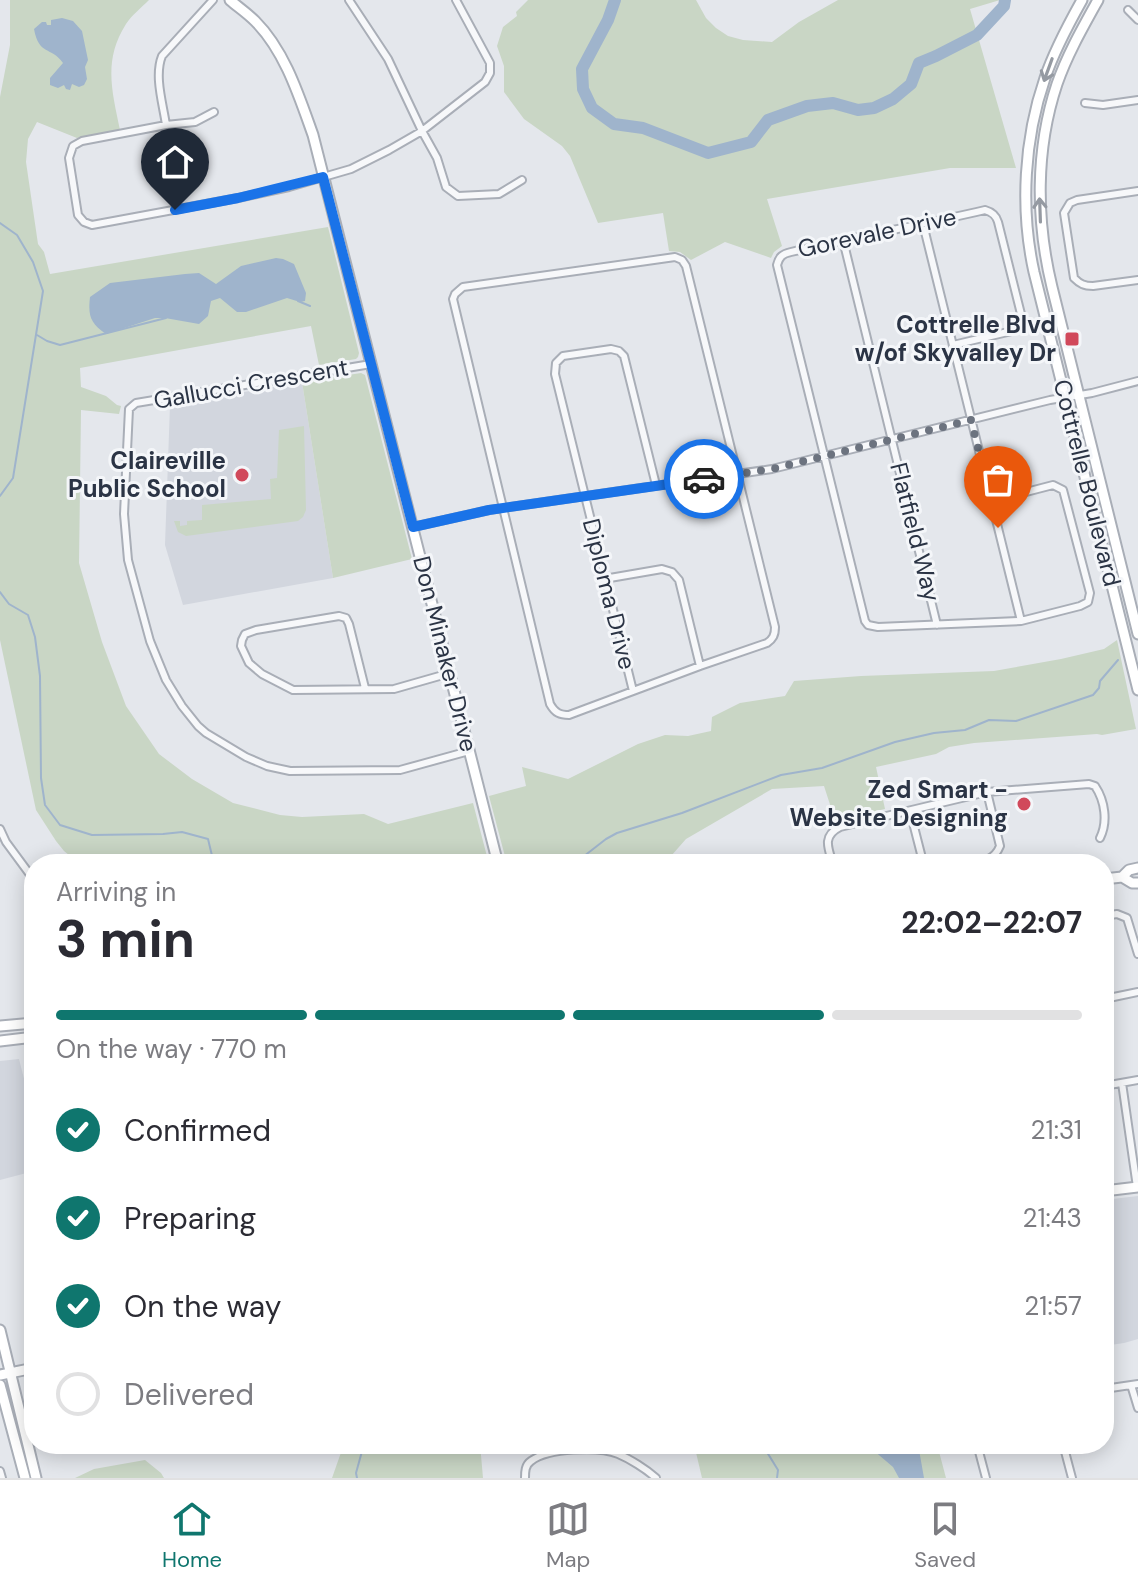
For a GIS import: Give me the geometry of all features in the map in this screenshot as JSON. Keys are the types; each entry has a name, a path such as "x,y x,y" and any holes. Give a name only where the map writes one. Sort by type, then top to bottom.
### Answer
{"main road":[{"name":"Don Minaker Drive","path":"230,0 256,22 277,50 297,89 313,135 495,854"},
{"name":"Cottrelle Boulevard","path":"1082,0 1055,52 1037,105 1026,185 1027,222 1030,253 1138,690"},
{"name":"Cottrelle Boulevard","path":"1098,0 1057,84 1048,118 1040,176 1040,217 1045,256 1138,634"},
{"path":"1122,877 1129,870 1138,868"},
{"path":"1114,878 1122,877 1138,883"},
{"path":"0,1026 24,1024"},
{"path":"0,1041 24,1038"},
{"path":"1114,1190 1137,1187"},
{"path":"0,1330 24,1428"},
{"path":"0,1375 24,1370"},
{"path":"0,1385 25,1478"},
{"path":"30,1454 36,1478"}],"street":[{"path":"166,125 159,63 213,0"},
{"path":"349,0 388,59 437,158 446,187 458,196 499,194 522,180"},
{"path":"214,112 195,122 82,141 73,146 69,158 78,215 92,225 213,203 289,187 351,169 389,150 422,131 485,82 490,73 490,63 456,0"},
{"path":"1128,10 1138,20"},
{"path":"1085,103 1103,105 1138,100"},
{"path":"1138,191 1077,200 1070,203 1064,213 1074,278 1079,283 1093,286 1138,280"},
{"name":"Gorevale Drive","path":"937,625 878,627 865,621 777,265 781,255 985,210 994,214 1022,318 1020,325 1012,331 953,345"},
{"path":"923,224 1021,621"},
{"name":"Flatfield Way","path":"843,240 937,625"},
{"path":"679,258 686,266 738,474 775,627 772,639 562,715 550,704 503,508 453,304 455,294 463,287 679,258"},
{"name":"Diploma Drive","path":"633,691 555,374 556,363 563,356 611,349 624,356 656,485"},
{"name":"Gallucci Crescent","path":"371,364 136,403 129,409 124,514 128,560 150,641 166,680 198,726 235,751 267,766 307,772 400,770 469,751"},
{"path":"413,527 503,508 772,469 1138,381"},
{"path":"937,625 1021,621 1086,604 1090,597 1065,494 1060,487 1053,485 991,501"},
{"path":"604,579 662,569 672,572 679,580 700,666"},
{"path":"365,688 346,618 339,616 256,630 245,634 242,640 244,654 255,669 293,690 394,689 450,673"},
{"path":"831,854 828,837 840,827 987,792 1089,784 1095,786 1102,802 1105,826 1100,838"},
{"path":"987,792 1000,846 996,854"},
{"path":"910,811 921,854"},
{"path":"0,829 24,866"},
{"path":"1114,914 1127,918 1138,954"},
{"path":"1114,997 1138,992"},
{"path":"1114,1084 1138,1080"},
{"path":"1122,1083 1137,1187"},
{"path":"1114,1387 1134,1384 1138,1408"},
{"path":"525,1478 525,1468 531,1461 552,1454"},
{"path":"618,1454 656,1478"},
{"path":"980,1454 986,1478"},
{"path":"1066,1454 1072,1478"},
{"path":"0,1471 2,1478"}],"shaded area":[{"name":"Claireville Public School","path":"302,382 333,578 183,605 165,545 170,405"},
{"path":"19,1059 24,1079 24,1174 0,1180 0,1061"},
{"path":"1138,1196 1138,1339 1114,1344 1114,1199"}],"green space":[{"path":"10,0 149,0 126,24 114,50 111,76 120,130 77,138 37,122 28,139 26,162 38,244 44,252 50,274 328,227 359,353 356,359 319,365 311,326 80,368 81,387 106,396 121,406 119,414 81,410 79,563 102,642 126,706 159,754 192,779 233,803 280,815 302,817 364,814 388,824 473,803 486,854 68,854 36,810 0,640 0,97 10,45"},
{"path":"528,0 696,0 706,18 728,36 772,42 838,0 1000,0 970,9 1016,168 950,168 767,199 782,246 771,258 725,242 691,260 680,252 669,251 663,213 598,223 570,156 562,146 524,119 504,92 504,66 497,46 503,27 517,16 516,12"},
{"path":"361,373 365,375 412,559 333,578 302,382"},
{"path":"304,426 306,510 303,517 298,521 186,536 178,532 174,521 180,521 180,526 187,525 187,521 202,520 202,505 271,499 270,479 277,478 279,430"},
{"path":"1117,640 1136,729 1102,735 974,743 876,767 885,809 835,820 824,786 772,789 686,839 673,854 504,854 489,796 526,786 522,767 568,779 638,744 665,735 688,736 711,731 712,717 740,703 785,696 794,681 994,671 1104,649"},
{"path":"340,1454 481,1454 483,1478 332,1478"},
{"path":"696,1454 940,1454 946,1478 702,1478"},
{"path":"145,1460 164,1478 75,1478 94,1469"}],"water":[{"path":"62,18 73,21 82,31 88,60 84,85 79,87 72,84 70,90 64,85 58,88 50,85 50,78 63,63 42,47 34,29 42,22 51,25 51,20"},
{"path":"276,258 294,264 306,293 305,301 287,298 246,312 237,312 220,298 211,301 208,316 199,324 155,318 106,334 91,318 90,297 110,283 199,273 216,284 241,266"},
{"path":"878,1454 920,1454 924,1478 899,1478 893,1467"}],"waterway":[{"path":"615,0 582,69 583,89 592,108 614,124 643,128 708,153 751,142 768,120 807,106 833,103 858,110 874,108 893,99 911,84 919,63 977,35 1004,6 1005,0"},
{"path":"0,223 17,235 33,262 43,291 13,478 0,496"},
{"path":"298,301 310,306"},
{"path":"37,335 60,345 166,318"},
{"path":"0,592 9,604 28,615 35,637 40,676 41,778 45,805 60,825 92,835 182,832 208,839 212,854"},
{"path":"587,854 617,833 682,813 781,775 822,768 895,742 965,730 989,720 1016,721 1093,695 1100,681 1118,660"},
{"path":"357,1478 361,1454"},
{"path":"768,1454 778,1470 777,1478"}],"way so far":[{"path":"704,479 772,469 971,420 998,528"}],"place":[{"name":"Cottrelle Blvd w/of Skyvalley Dr","path":"1072,339"},
{"name":"Claireville Public School","path":"242,475"},
{"name":"Zed Smart - Website Designing","path":"1024,804"}],"route":[{"path":"175,210 323,177 413,527 489,510 704,479"}]}
